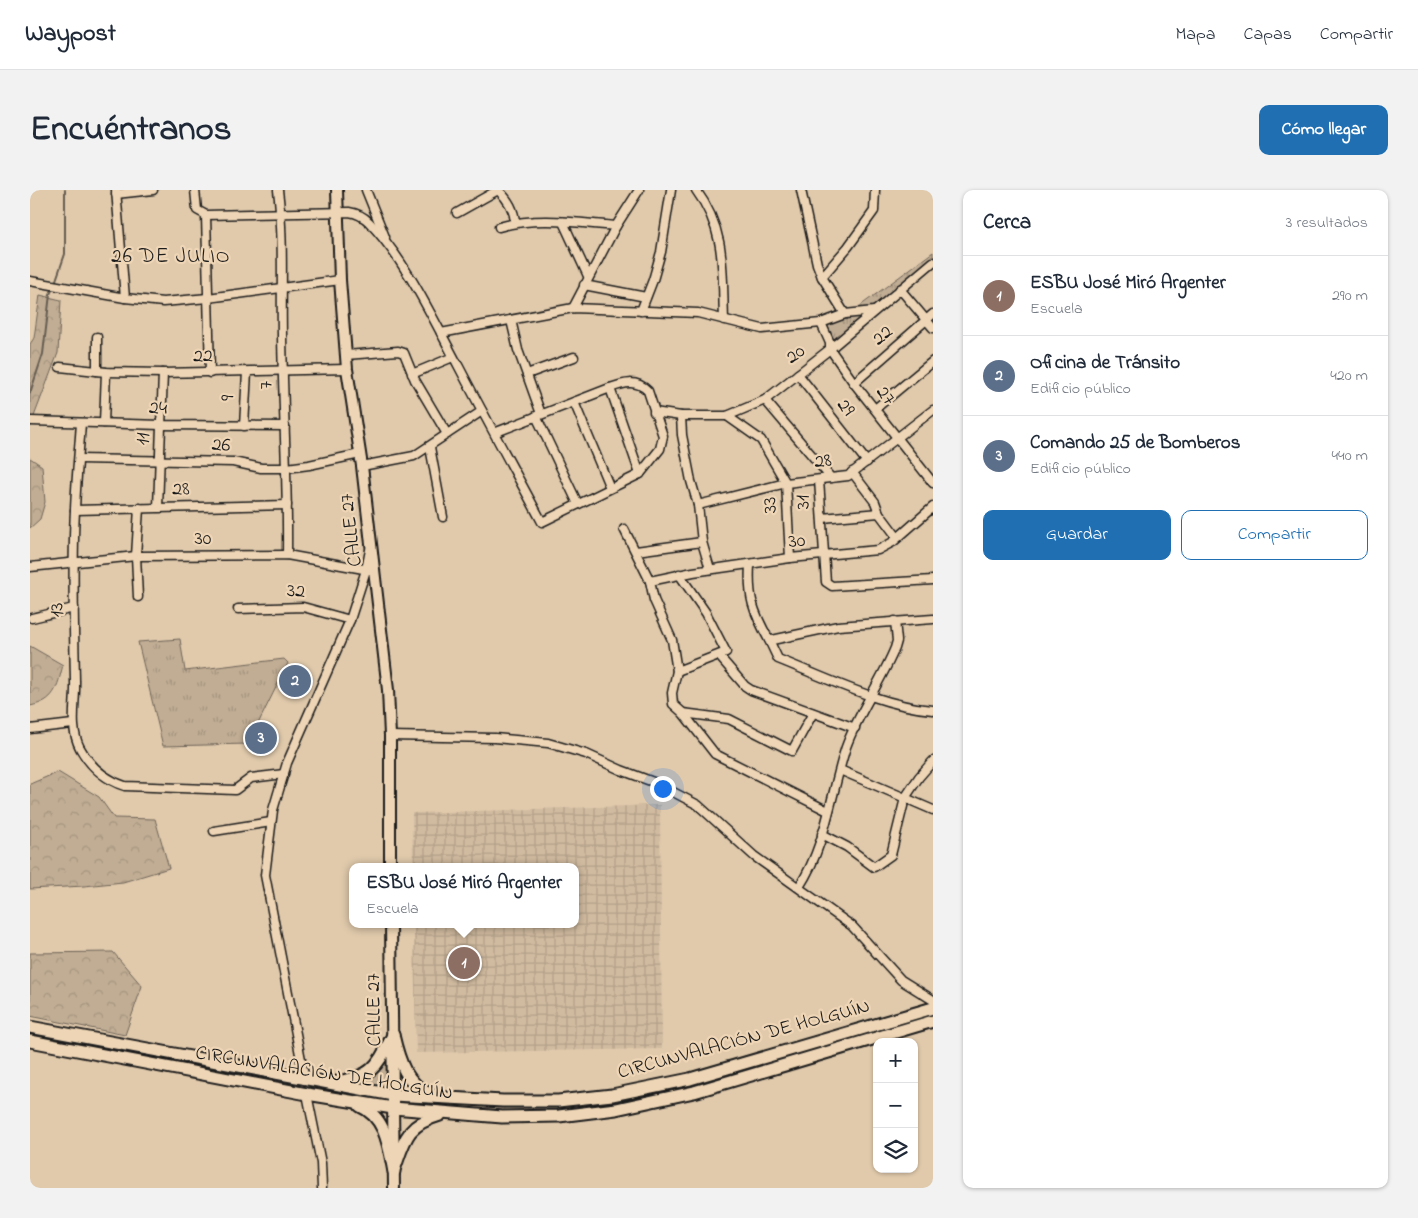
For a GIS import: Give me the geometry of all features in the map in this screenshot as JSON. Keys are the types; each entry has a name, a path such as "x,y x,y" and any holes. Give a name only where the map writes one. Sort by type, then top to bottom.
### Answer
{"highway":[{"name":"CIRCUNVALACIÓN DE HOLGUÍN","path":"30,1027 393,1095 441,1099 558,1101 612,1096 690,1078 933,1008"},
{"name":"CIRCUNVALACIÓN DE HOLGUÍN","path":"30,1041 307,1094 393,1108 446,1114 502,1117 559,1116 616,1109 694,1092 933,1021"},
{"path":"328,1084 352,1080 376,1067 393,1035"},
{"path":"393,1035 397,1056 411,1081 421,1090 441,1099"},
{"path":"347,1101 372,1113 380,1121 388,1140 394,1172"},
{"path":"394,1172 406,1138 415,1126 428,1119 446,1114"}],"main road":[{"name":"CALLE 27","path":"336,190 340,280 347,369 372,543 370,570 388,690 390,863"},
{"name":"CALLE 27","path":"391,928 394,1188"}],"street":[{"path":"125,298 116,192 153,190"},
{"path":"195,190 197,210 206,215 337,212 355,213 366,219 408,275 542,522 640,474 660,449 663,442 663,436 648,392 636,382 624,383 610,388 494,433"},
{"name":"7","path":"278,190 281,213 282,371 288,505 287,556"},
{"path":"366,190 388,246"},
{"path":"457,213 498,190 506,197 512,207 515,222"},
{"path":"573,308 588,276 639,190"},
{"path":"641,311 654,280 661,252 671,190"},
{"path":"696,190 713,217 723,258 724,320"},
{"path":"801,190 816,264 845,314"},
{"path":"822,277 848,247 874,211 875,190"},
{"path":"206,215 210,373"},
{"path":"499,227 515,222 563,222 616,226"},
{"path":"563,222 588,276"},
{"name":"20","path":"654,412 681,416 726,416 765,400 830,349 933,262"},
{"path":"30,281 125,298 163,302 208,298 340,280"},
{"path":"584,285 646,298"},
{"path":"900,289 933,328"},
{"path":"441,333 573,308 698,313 762,329 821,323 845,314 874,311"},
{"name":"22","path":"854,383 933,314"},
{"path":"510,320 538,415 578,504"},
{"name":"27","path":"821,323 830,343 830,349 854,383 933,482"},
{"path":"97,337 97,371"},
{"path":"346,355 398,351 404,353 412,374 447,434"},
{"path":"412,374 453,357"},
{"path":"527,374 574,357"},
{"path":"875,409 933,361"},
{"name":"22","path":"60,367 106,372 163,373 347,369"},
{"path":"104,423 106,372"},
{"name":"9","path":"244,426 247,372"},
{"name":"11","path":"158,507 163,373"},
{"name":"29","path":"798,374 867,462"},
{"path":"610,388 640,474"},
{"name":"31","path":"765,400 831,478"},
{"path":"574,402 610,488"},
{"name":"28","path":"698,505 786,483 848,476 933,410"},
{"path":"362,466 414,456 482,411"},
{"path":"681,416 682,435 698,505 702,542 710,570"},
{"name":"33","path":"726,416 761,440 786,483 790,558"},
{"name":"24","path":"31,421 285,426"},
{"name":"13","path":"80,423 75,510 75,687 73,724 80,748 97,771 113,782 125,786 235,790 251,778 284,774"},
{"path":"430,446 443,517"},
{"name":"26","path":"79,459 233,462 261,468 287,468 309,466 360,454"},
{"path":"852,472 875,502 878,513 898,537"},
{"name":"31","path":"819,480 826,582 832,586 933,580"},
{"name":"28","path":"75,510 288,505"},
{"name":"30","path":"650,582 679,574 790,558 878,550 898,537 933,507"},
{"path":"138,597 136,556 139,508"},
{"path":"822,518 878,513"},
{"path":"624,529 650,582 654,600 672,640 677,671 672,693 673,704 684,713 715,754 828,811"},
{"path":"636,551 702,542"},
{"name":"30","path":"30,566 136,556 287,556 370,570"},
{"path":"750,565 749,587 751,601 758,620 778,659 872,696 905,706 933,710"},
{"path":"305,1080 265,875 273,810 284,774 370,570"},
{"path":"677,671 726,652 706,613 679,574"},
{"name":"32","path":"238,609 303,607 350,620"},
{"path":"32,618 74,608"},
{"path":"769,640 838,626 933,619"},
{"path":"798,887 810,871 846,748 896,645 894,621"},
{"path":"719,656 745,686 751,690 855,728"},
{"path":"684,713 729,719 792,751 812,713"},
{"path":"30,730 73,724"},
{"path":"390,736 495,738 548,743 586,754 621,770 656,782 698,805 754,856 852,926 901,980 933,1000"},
{"path":"822,834 847,848 874,867 891,855 905,798 919,777 933,761"},
{"path":"840,770 933,810"},
{"path":"214,831 272,822"},
{"path":"307,1094 321,1163 322,1188"}],"shaded area":[{"path":"660,805 662,1049 416,1053 414,928 579,928 579,863 413,863 412,813"}],"green space":[{"path":"933,252 933,259 834,341 827,325 845,317"},
{"path":"40,295 61,300 58,353 30,427 30,344 34,338"},
{"path":"30,458 42,466 45,502 40,519 30,528"},
{"path":"180,639 185,671 284,659 288,663 248,744 163,746 138,642"},
{"path":"30,646 63,665 57,687 50,697 45,701 30,706"},
{"path":"58,772 99,797 114,818 155,819 169,868 123,882 30,889 30,784"},
{"path":"113,952 142,986 125,1035 30,1016 30,953"},
{"path":"30,1028 295,1084 292,1085 30,1033"},
{"path":"849,1036 850,1040 744,1073 636,1100 562,1110 483,1111 483,1108 560,1107 634,1096 778,1059"},
{"path":"389,1051 390,1083 381,1091 357,1086 377,1073"}],"waterway":[{"path":"55,283 65,254 65,190"},
{"path":"30,393 43,354 50,294 53,288"}],"place":[{"name":"Oficina de Tránsito","path":"295,681"},
{"name":"Comando 25 de Bomberos","path":"261,738"},
{"name":"ESBU José Miró Argenter","path":"464,963"}],"district":[{"name":"26 DE JULIO","path":"171,257"}]}
